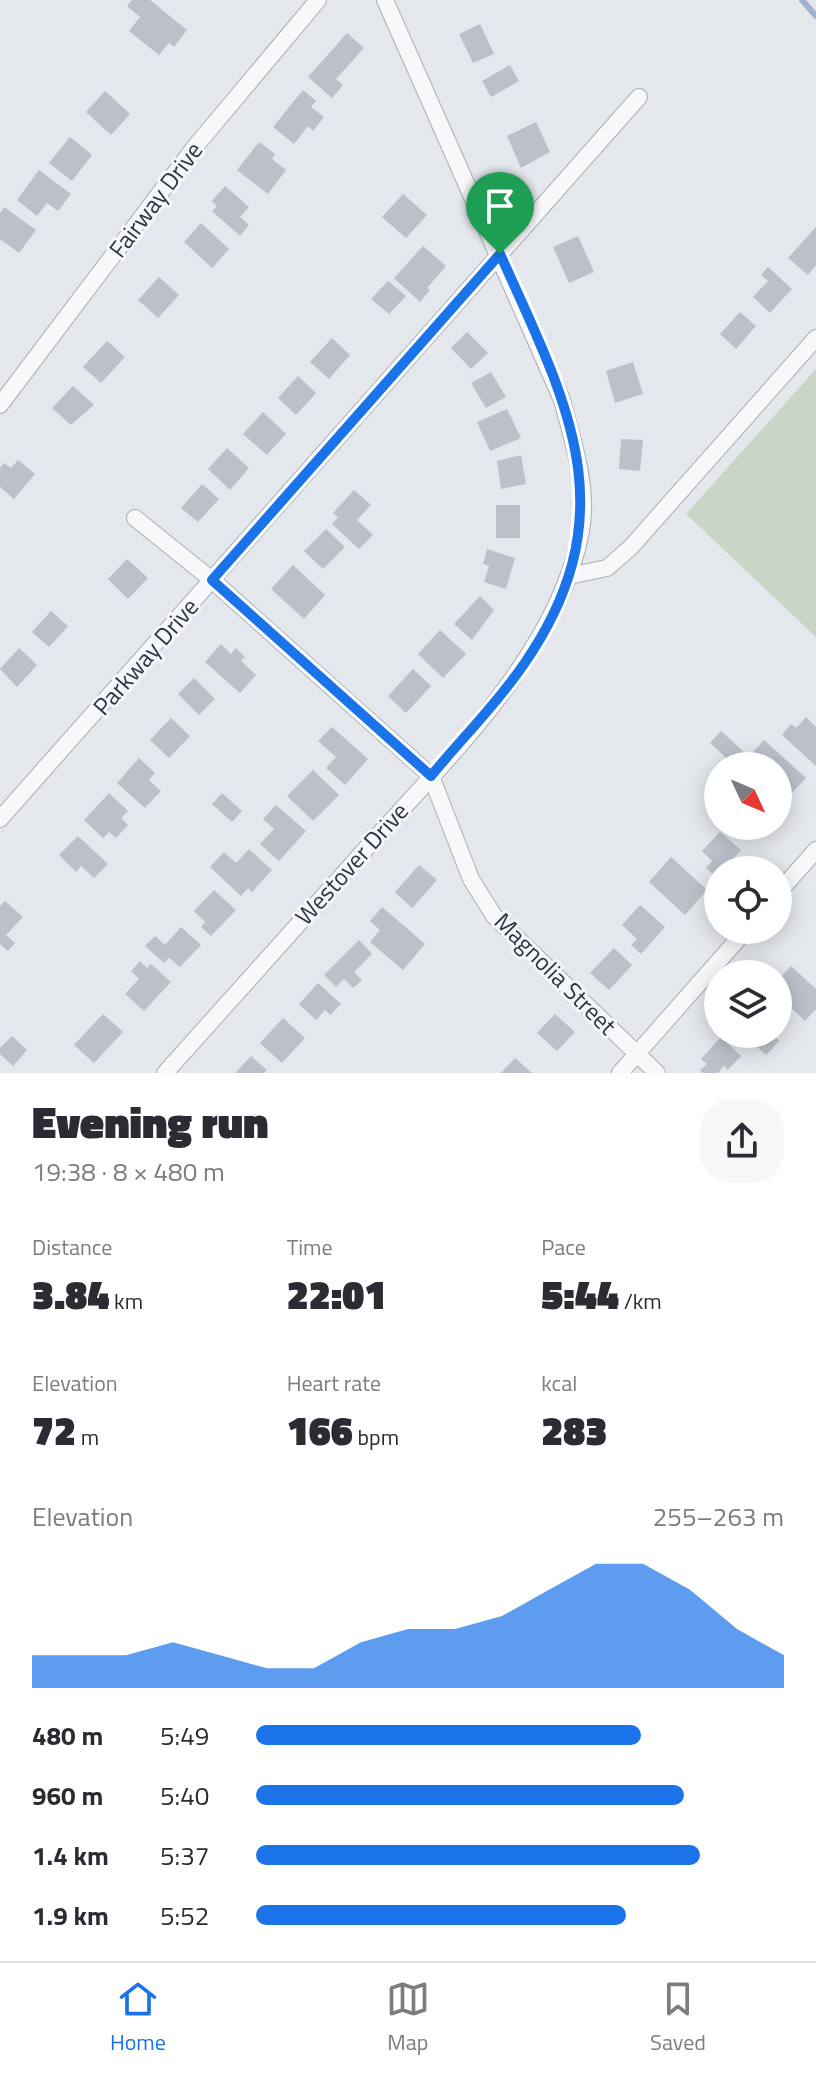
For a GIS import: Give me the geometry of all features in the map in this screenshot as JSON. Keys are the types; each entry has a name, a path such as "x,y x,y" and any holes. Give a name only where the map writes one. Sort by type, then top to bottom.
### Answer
{"street":[{"name":"Fairway Drive","path":"0,405 194,148 318,0"},
{"path":"385,0 562,400 580,467 581,528 569,576 607,568 631,547 816,338"},
{"name":"Parkway Drive","path":"0,819 639,97"},
{"path":"135,518 212,580 431,776"},
{"name":"Westover Drive","path":"165,1073 431,776 523,665 551,620 569,576"},
{"name":"Magnolia Street","path":"431,776 471,879 494,916 657,1073"},
{"path":"792,877 816,850"},
{"path":"620,1073 734,944"}],"green space":[{"path":"816,369 816,637 686,514"}],"building":[{"path":"132,0 150,0 187,30 174,47 169,43 159,55 129,31 140,17 127,6"},
{"path":"480,24 494,54 473,63 459,34"},
{"path":"347,33 364,48 336,79 343,85 332,98 308,77"},
{"path":"510,65 519,81 491,97 482,81"},
{"path":"303,90 316,101 311,107 324,117 313,131 308,126 294,144 273,127"},
{"path":"105,91 130,114 111,135 86,112"},
{"path":"536,122 550,152 521,168 507,136"},
{"path":"70,137 92,155 72,181 49,163"},
{"path":"259,142 275,154 272,159 286,170 268,194 237,170"},
{"path":"39,170 71,194 58,211 47,203 37,216 17,200"},
{"path":"225,186 249,207 240,217 249,225 240,236 212,211 217,206 212,201"},
{"path":"403,194 427,215 406,238 382,217"},
{"path":"4,207 36,230 19,253 0,239 0,213"},
{"path":"201,223 229,249 212,268 184,242"},
{"path":"816,227 816,265 808,275 788,258"},
{"path":"578,236 594,272 569,283 553,247"},
{"path":"423,246 446,266 427,288 430,290 420,302 394,278"},
{"path":"768,267 792,289 770,313 753,297 768,281 761,275"},
{"path":"159,277 179,295 158,318 138,300"},
{"path":"388,281 406,296 389,314 371,299"},
{"path":"740,312 756,326 736,349 720,334"},
{"path":"467,332 488,353 471,369 451,348"},
{"path":"332,338 350,355 329,379 310,362"},
{"path":"107,341 125,357 101,383 83,367"},
{"path":"633,362 643,394 615,403 606,371"},
{"path":"491,372 506,397 486,408 471,383"},
{"path":"298,376 316,393 296,415 278,398"},
{"path":"73,386 94,405 71,425 52,408"},
{"path":"507,409 521,438 490,451 477,422"},
{"path":"263,412 286,434 267,455 243,434"},
{"path":"621,439 643,440 640,471 619,469"},
{"path":"227,448 249,468 230,490 208,469"},
{"path":"521,455 526,484 501,489 497,461"},
{"path":"18,460 35,474 14,499 0,487 0,468 4,463 11,468"},
{"path":"202,484 219,499 198,522 181,508"},
{"path":"354,490 371,505 357,520 373,535 359,549 332,524 338,517 333,513"},
{"path":"496,505 520,505 520,538 496,538"},
{"path":"326,529 345,547 323,569 304,551"},
{"path":"487,549 515,558 506,589 484,582 489,566 483,564"},
{"path":"127,559 148,578 128,599 108,579"},
{"path":"293,565 325,595 304,619 271,589"},
{"path":"480,596 494,610 472,640 454,624"},
{"path":"51,611 68,626 49,647 32,632"},
{"path":"440,630 466,654 443,678 418,654"},
{"path":"221,644 231,654 236,648 245,657 241,661 256,675 240,693 205,662"},
{"path":"19,648 37,665 17,687 0,669"},
{"path":"413,669 431,686 406,713 388,696"},
{"path":"194,678 215,699 199,715 178,694"},
{"path":"806,717 816,727 816,766 782,735 791,724 796,728"},
{"path":"171,718 190,736 169,758 150,740"},
{"path":"332,727 368,759 345,785 326,768 336,757 318,741"},
{"path":"721,731 744,752 720,752 710,743"},
{"path":"764,740 777,752 753,752"},
{"path":"139,758 155,773 149,780 161,791 145,808 117,783"},
{"path":"792,765 806,778 792,793"},
{"path":"313,770 339,795 313,821 287,796"},
{"path":"109,793 128,811 121,818 128,825 116,838 109,832 103,838 84,820"},
{"path":"222,793 242,811 232,822 212,804"},
{"path":"276,805 306,831 279,861 260,844 274,829 263,819"},
{"path":"78,836 108,864 94,878 81,866 76,872 59,855"},
{"path":"712,840 729,840 741,850 736,856 707,856 702,851"},
{"path":"249,849 272,870 252,892 248,888 241,896 210,867 224,852 236,863"},
{"path":"671,857 704,887 704,893 685,915 649,882"},
{"path":"419,865 437,880 412,908 395,892"},
{"path":"214,890 236,910 211,936 201,927 205,922 194,911"},
{"path":"5,901 23,917 6,935 15,943 8,951 0,944 0,906"},
{"path":"640,905 665,927 641,954 631,945 637,939 622,925"},
{"path":"382,907 425,944 403,970 370,942 380,930 370,921"},
{"path":"181,927 201,945 180,967 169,958 164,963 145,946 155,936 165,945"},
{"path":"359,940 372,954 354,972 362,980 353,988 344,979 336,987 324,975"},
{"path":"614,948 632,965 609,990 590,973"},
{"path":"140,961 147,968 151,964 171,982 144,1011 125,994 139,979 131,971"},
{"path":"792,967 816,989 816,1009 805,1021 792,1009"},
{"path":"318,983 341,1004 330,1015 325,1010 316,1020 299,1004"},
{"path":"103,1014 123,1032 94,1063 74,1045"},
{"path":"555,1014 575,1032 557,1051 537,1033"},
{"path":"283,1018 305,1038 282,1063 260,1043"},
{"path":"12,1036 27,1050 13,1066 0,1054 0,1048"},
{"path":"711,1048 733,1048 741,1056 728,1070 724,1066 718,1073 703,1073 700,1070 707,1064 701,1059"},
{"path":"758,1048 772,1048 766,1055"},
{"path":"251,1056 267,1070 264,1073 235,1073"},
{"path":"515,1058 532,1073 501,1073"}],"waterway":[{"path":"802,0 816,16"}],"route":[{"path":"500,254 562,400 580,467 581,528 569,576 551,620 523,665 431,776 212,580 500,254"}]}
